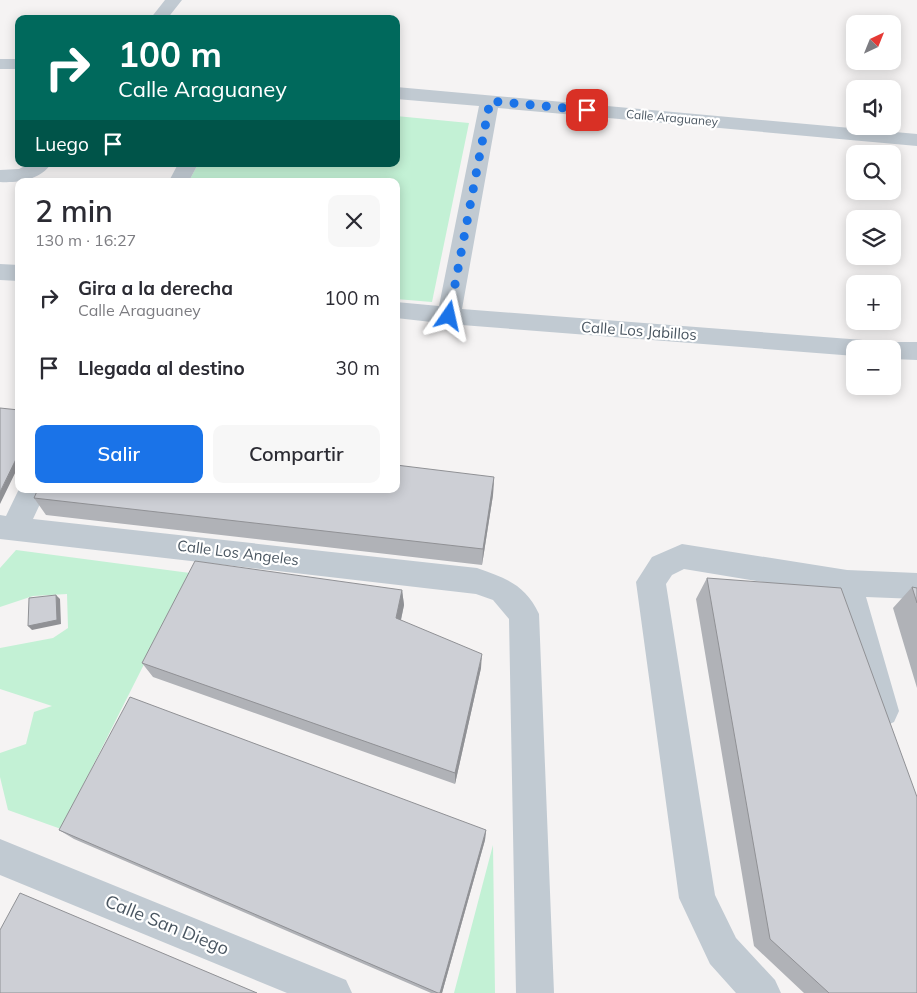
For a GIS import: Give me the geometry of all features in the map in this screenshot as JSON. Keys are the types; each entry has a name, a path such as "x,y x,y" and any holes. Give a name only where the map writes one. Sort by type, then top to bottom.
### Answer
{"street":[{"path":"161,15 174,0"},
{"path":"0,64 15,64"},
{"name":"Calle Araguaney","path":"400,93 917,140"},
{"path":"449,316 490,101"},
{"path":"5,177 26,174 36,167"},
{"path":"0,272 15,273"},
{"name":"Calle Los Jabillos","path":"400,310 449,316 846,346"},
{"path":"901,350 917,351"},
{"path":"7,527 30,493"},
{"name":"Calle Los Angeles","path":"7,527 477,581 503,591 524,614 535,993"},
{"path":"762,993 723,951 697,898 651,582 662,566 682,556 847,583 917,586"},
{"path":"847,583 889,734"},
{"name":"Calle San Diego","path":"0,857 333,993"}],"green space":[{"path":"400,116 469,123 432,302 400,299 400,178 191,178 196,167 400,167"},
{"path":"16,550 190,573 61,829 8,810 0,777 0,753 26,744 34,712 52,706 0,689 0,648 53,638 68,628 67,594 33,596 0,607 0,568"},
{"path":"493,845 495,993 454,993"}],"building":[{"path":"0,408 15,410 15,461 0,492"},
{"path":"400,465 494,477 483,549 34,498 36,493 400,493"},
{"path":"195,561 402,590 396,618 482,654 455,773 142,663"},
{"path":"707,578 841,588 917,797 917,993 829,993 770,939"},
{"path":"912,587 917,588 917,603"},
{"path":"56,595 57,620 28,626 29,598"},
{"path":"130,697 486,830 440,993 59,830"},
{"path":"20,893 257,993 0,993 0,930"}],"route":[{"path":"449,316 490,101 587,110"}]}
